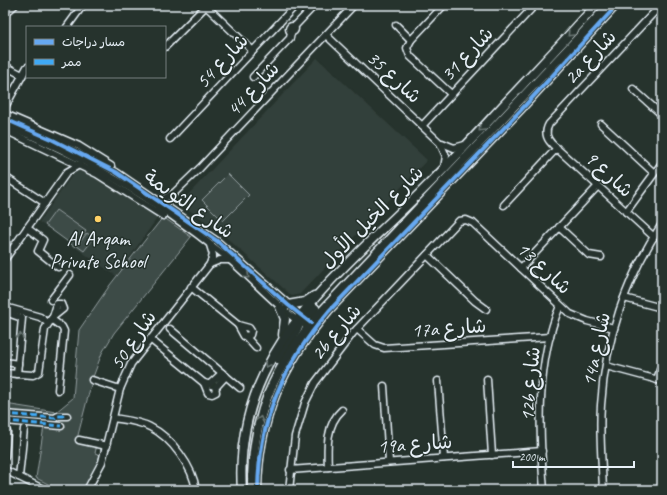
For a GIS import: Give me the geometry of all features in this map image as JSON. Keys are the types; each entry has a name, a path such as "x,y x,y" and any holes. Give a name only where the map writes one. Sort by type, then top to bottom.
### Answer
{"main road":[{"name":"شارع الخيل الأول","path":"252,490 254,446 264,403 277,372 304,322 329,284 467,144 596,5"},
{"name":"شارع الخيل الأول","path":"242,490 242,452 248,418 262,375 280,343 365,265 608,5"},
{"path":"537,82 537,90"},
{"path":"365,265 374,264"},
{"path":"304,322 331,288 338,274"},
{"path":"280,343 286,323 284,306 307,301 329,284"}],"street":[{"path":"5,14 15,5"},
{"path":"68,26 83,5"},
{"name":"شارع 54","path":"170,139 296,5"},
{"path":"291,28 315,5"},
{"name":"شارع 44","path":"159,201 174,193 225,142 354,5"},
{"path":"444,5 411,40 407,48 408,54 451,94"},
{"name":"شارع 31","path":"422,126 535,5"},
{"path":"258,490 263,439 274,400 285,373 324,317 617,5"},
{"name":"2a شارع","path":"546,133 549,124 661,5"},
{"path":"166,46 207,6 253,51"},
{"path":"253,77 291,38 291,28 283,20"},
{"path":"396,25 411,40"},
{"name":"شارع 35","path":"326,35 440,143"},
{"path":"5,66 22,75"},
{"path":"12,116 8,110 7,104 26,69"},
{"path":"633,89 662,115"},
{"name":"شارع الثويمة","path":"5,114 79,146 109,165 116,172"},
{"path":"5,119 77,155"},
{"path":"601,124 654,173"},
{"path":"5,125 77,155"},
{"name":"شارع الثويمة","path":"5,130 64,157 114,184 171,221 179,222"},
{"name":"شارع 9","path":"546,133 550,142 654,237"},
{"path":"440,143 454,148 467,144"},
{"path":"440,143 446,156 443,169"},
{"path":"504,205 557,148"},
{"name":"شارع الثويمة","path":"77,155 116,172 224,246 284,306"},
{"name":"شارع الثويمة","path":"77,155 125,185 179,222 231,261 304,322"},
{"path":"64,157 67,164 67,172"},
{"path":"626,212 662,163"},
{"path":"6,257 67,172 79,165"},
{"path":"5,177 45,203"},
{"path":"521,268 598,186"},
{"path":"173,211 171,202 174,193"},
{"name":"شارع 13","path":"459,221 466,220 473,223 560,306 581,319 614,328"},
{"name":"2b شارع","path":"289,490 290,470 297,427 308,396 323,372 357,329 459,221"},
{"name":"14a شارع","path":"603,490 600,421 606,366 614,328 624,298 637,268 662,224"},
{"path":"559,227 590,255 601,257"},
{"path":"27,228 43,240 38,252 58,267"},
{"path":"210,245 212,254 210,264"},
{"path":"427,255 475,301 486,309"},
{"path":"210,264 220,260 231,261"},
{"name":"شارع 50","path":"89,487 100,468 107,446 120,389 131,364 210,264"},
{"path":"5,373 33,375 39,372 44,333 50,320 63,309 62,305 52,298 70,275"},
{"path":"191,288 238,325 250,329 250,334 246,337 256,348"},
{"path":"624,298 662,308"},
{"name":"12b شارع","path":"544,490 542,401 550,337 560,306"},
{"path":"5,308 40,316 62,327 64,331 58,390"},
{"path":"5,312 22,318 16,374"},
{"path":"170,329 240,388"},
{"name":"17a شارع","path":"357,329 375,345 384,348 550,337"},
{"path":"150,339 207,384 216,387"},
{"path":"5,362 18,364"},
{"path":"606,366 660,380 660,370 662,368"},
{"path":"207,384 224,374"},
{"path":"207,384 207,392 211,394 216,392 216,387 224,374"},
{"path":"487,379 492,455"},
{"path":"92,380 120,389"},
{"path":"438,381 444,458"},
{"path":"384,386 389,462"},
{"path":"328,467 329,436 334,421 342,410"},
{"path":"5,415 27,422 60,426 56,418"},
{"path":"27,422 44,418 67,416"},
{"path":"5,421 14,418"},
{"path":"43,425 44,418"},
{"path":"114,418 148,426 163,436 189,466 194,477 196,490"},
{"path":"19,477 27,422"},
{"path":"5,457 7,432"},
{"path":"79,440 107,446"},
{"name":"19a شارع","path":"290,470 542,451"},
{"path":"5,470 45,490"},
{"path":"89,487 96,490"}],"shaded area":[{"path":"317,58 427,160 300,294 292,296 220,232 186,208 184,199"},
{"name":"Al Arqam Private School","path":"78,167 158,217 116,276 39,222"},
{"path":"228,174 249,195 223,221 202,200"},
{"path":"56,210 86,231 75,247 45,225"},
{"path":"163,217 191,237 114,333 102,353 93,377 77,439 97,445 95,453 100,455 94,473 82,490 60,490 36,478 44,426 5,421 5,404 56,412 73,398 79,330 110,285"},
{"path":"87,233 94,238 84,251 77,246"}],"marked path":[{"path":"5,414 55,418 58,416 67,416"},
{"path":"5,421 61,426"}],"cycle path":[{"path":"258,490 259,464 269,416 287,373 313,331 329,311 521,110 617,5"},
{"path":"5,119 53,140 116,172 217,241 288,305 311,323"}],"place":[{"name":"Al Arqam Private School","path":"98,219"}]}
